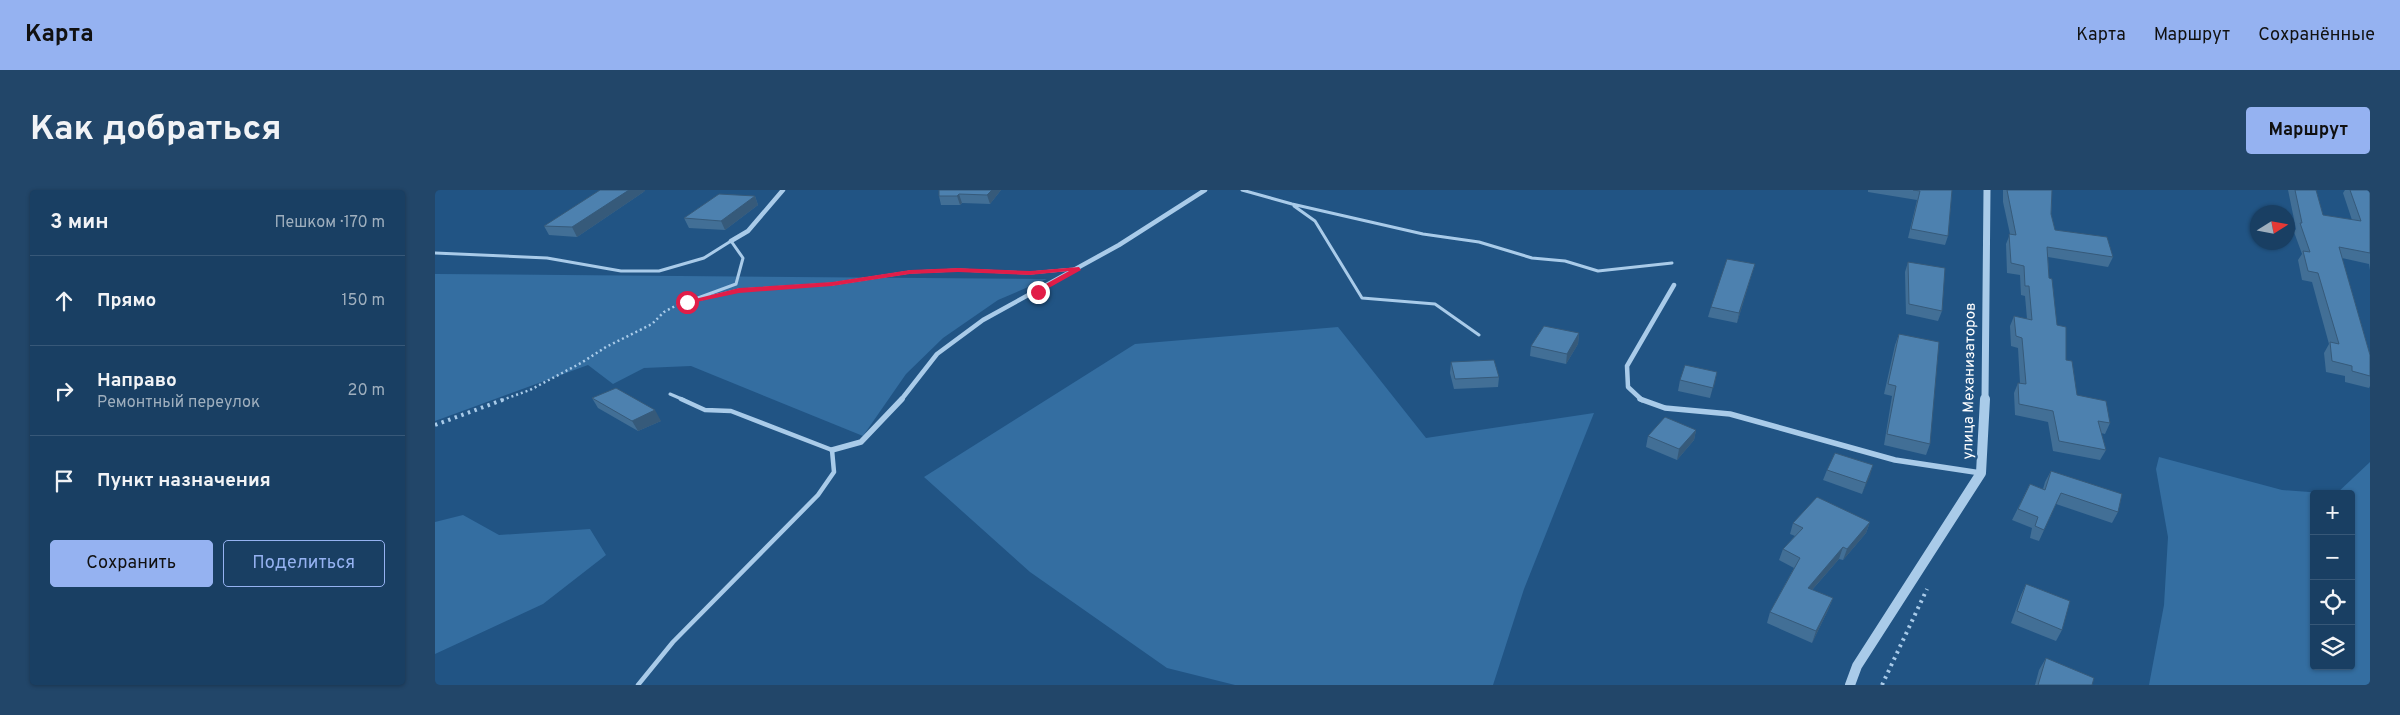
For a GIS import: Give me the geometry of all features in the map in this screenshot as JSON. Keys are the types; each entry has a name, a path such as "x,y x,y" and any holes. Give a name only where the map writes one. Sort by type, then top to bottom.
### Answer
{"street":[{"path":"731,241 747,230 783,190"},
{"path":"832,450 861,442 897,406 937,354 967,331 983,320 1119,245 1205,190"},
{"name":"улица Механизаторов","path":"1850,685 1857,666 1981,473 1985,394 1987,190"},
{"path":"1674,285 1627,366 1628,387 1641,400 1665,408 1730,414 1895,460 1981,473"}],"lane":[{"path":"1242,190 1292,204 1423,234 1479,242 1533,258 1565,261 1598,271 1648,264 1672,263"},
{"path":"1292,204 1315,221 1362,298 1435,304 1479,335"},
{"path":"435,253 547,258 621,271 659,271 704,258 731,241 743,258 736,284 687,302"},
{"path":"687,302 739,290 832,284 910,272 958,270 1030,273 1079,268"},
{"path":"638,685 673,642 818,495 834,472 832,450 731,411 705,410 670,394"}],"path":[{"path":"435,426 529,390 581,363 605,347 652,324 674,306 687,302"}],"shaded area":[{"path":"435,274 1047,279 998,300 943,338 906,374 863,436 691,366 644,368 613,384 588,365 435,421"},
{"path":"1338,327 1426,438 1594,413 1524,589 1493,685 1235,685 1167,668 1030,572 924,477 1135,344"},
{"path":"2159,457 2282,490 2310,492 2310,670 2355,670 2355,490 2340,490 2370,462 2370,685 2149,685 2164,605 2168,537 2156,469"},
{"path":"463,515 499,535 590,529 606,555 543,604 435,654 435,522"}],"building":[{"path":"600,190 629,190 572,227 544,226"},
{"path":"939,190 992,190 987,195 959,194 957,196 939,196"},
{"path":"1913,190 1952,190 1948,236 1911,229 1920,191"},
{"path":"2007,190 2052,190 2051,214 2055,230 2107,237 2113,257 2047,247 2049,278 2052,279 2057,325 2066,327 2066,360 2072,361 2077,395 2106,401 2110,423 2098,421 2106,450 2059,441 2053,411 2019,404 2018,383 2026,384 2022,338 2016,336 2014,316 2032,320 2029,286 2025,286 2024,266 2011,263 2009,234 2016,235"},
{"path":"2295,190 2316,190 2323,215 2361,221 2350,190 2370,190 2370,253 2339,247 2370,355 2370,376 2352,371 2352,366 2332,361 2330,342 2339,344 2318,273 2308,271 2303,251 2310,252 2300,223 2302,223"},
{"path":"719,194 755,196 721,221 684,218"},
{"path":"1727,259 1755,264 1739,313 1711,307"},
{"path":"1908,262 1945,268 1942,311 1909,304"},
{"path":"1544,326 1579,333 1567,354 1531,346"},
{"path":"1899,334 1939,342 1930,444 1887,434 1896,386 1888,384"},
{"path":"1494,360 1499,377 1455,379 1451,362"},
{"path":"1685,365 1717,372 1713,388 1680,380"},
{"path":"616,388 655,410 632,421 592,398"},
{"path":"1665,417 1696,430 1679,449 1648,436"},
{"path":"1835,453 1873,465 1866,483 1827,470"},
{"path":"2051,471 2122,494 2118,512 2061,493 2044,530 2035,526 2038,517 2018,509 2030,484 2045,490"},
{"path":"1817,497 1870,522 1847,549 1843,547 1808,588 1833,598 1816,631 1770,612 1800,558 1783,549 1803,528 1793,523"},
{"path":"2026,584 2070,601 2062,630 2017,611"},
{"path":"2046,658 2094,678 2092,685 2038,685"}],"route":[{"path":"687,302 739,290 832,284 910,272 958,270 1030,273 1079,268 1038,292"}]}
